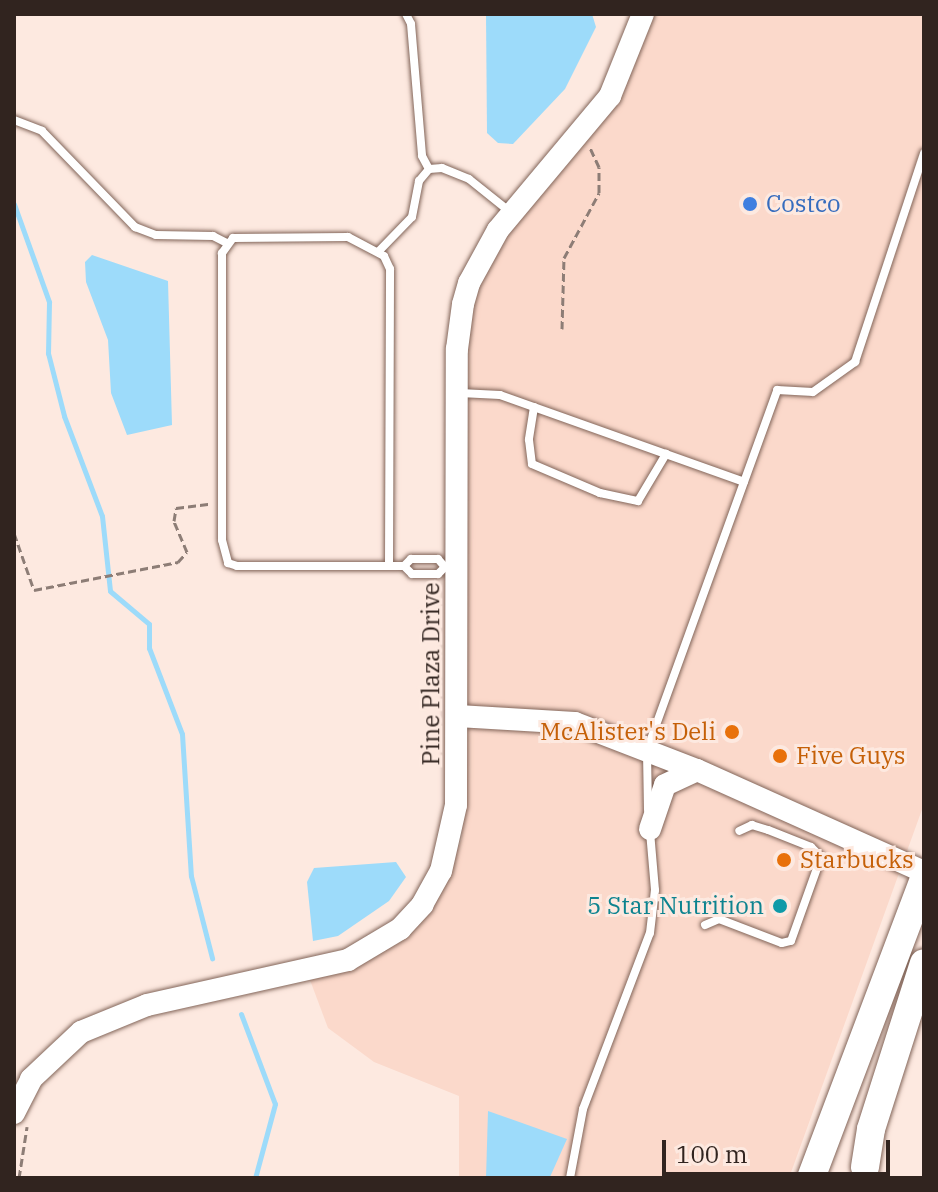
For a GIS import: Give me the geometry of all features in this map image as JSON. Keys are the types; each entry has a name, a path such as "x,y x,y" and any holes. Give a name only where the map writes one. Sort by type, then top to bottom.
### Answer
{"highway":[{"path":"811,1178 924,879"},
{"path":"862,1172 871,1129 924,963"},
{"path":"862,1172 924,1015"}],"street":[{"name":"Pine Plaza Drive","path":"14,1113 44,1064 101,1022 147,1005 322,968 373,949 400,929 422,905 452,840 458,716 452,567 459,325 469,283 512,214 610,96 643,14"},
{"path":"458,716 556,719 697,770 924,872"},
{"path":"650,829 665,785 697,770"}],"lane":[{"path":"406,14 411,24 422,156 429,169"},
{"path":"14,120 42,131 135,227 156,235 213,236 227,243"},
{"path":"570,1178 583,1109 650,933 655,890 647,750 777,390 813,392 855,362 924,153"},
{"path":"379,251 412,217 419,181 429,169 442,168 469,179 512,214"},
{"path":"389,566 390,269 379,251 348,237 246,236 227,243 222,253 222,504 228,563 389,566 404,566 411,559 438,559 452,567"},
{"path":"457,393 500,395 744,482"},
{"path":"534,407 529,440 532,464 600,493 638,501 666,454"},
{"path":"404,566 412,574 438,574 452,567"},
{"path":"705,925 719,919 782,943 791,941 797,926 821,857 811,847 768,830 752,825 739,831"}],"path":[{"path":"581,158 596,141"},
{"path":"562,329 564,258 599,193 599,167 590,148"},
{"path":"14,533 34,590 182,560 187,552 174,521 176,508 222,504"}],"shaded area":[{"path":"651,14 924,14 924,804 789,1178 459,1178 459,1096 374,1062 328,1028 310,980 364,962 419,922 442,892 462,838 468,321 483,276 506,234 625,83"}],"water":[{"path":"486,14 592,14 596,27 565,89 513,144 498,143 487,133"},
{"path":"92,255 168,281 172,425 127,435 111,393 108,340 86,282 85,262"},
{"path":"396,862 406,877 389,901 338,936 313,941 307,882 314,868"},
{"path":"488,1111 567,1139 550,1177 486,1178"}],"waterway":[{"path":"14,204 49,302 48,353 64,416 102,516 110,591 149,624 149,648 182,734 191,876 212,958"},
{"path":"241,1014 275,1104 255,1178"}],"place":[{"name":"Costco","path":"750,204"},
{"name":"McAlister's Deli","path":"732,732"},
{"name":"Five Guys","path":"780,756"},
{"name":"Starbucks","path":"784,860"},
{"name":"5 Star Nutrition","path":"780,906"}]}
